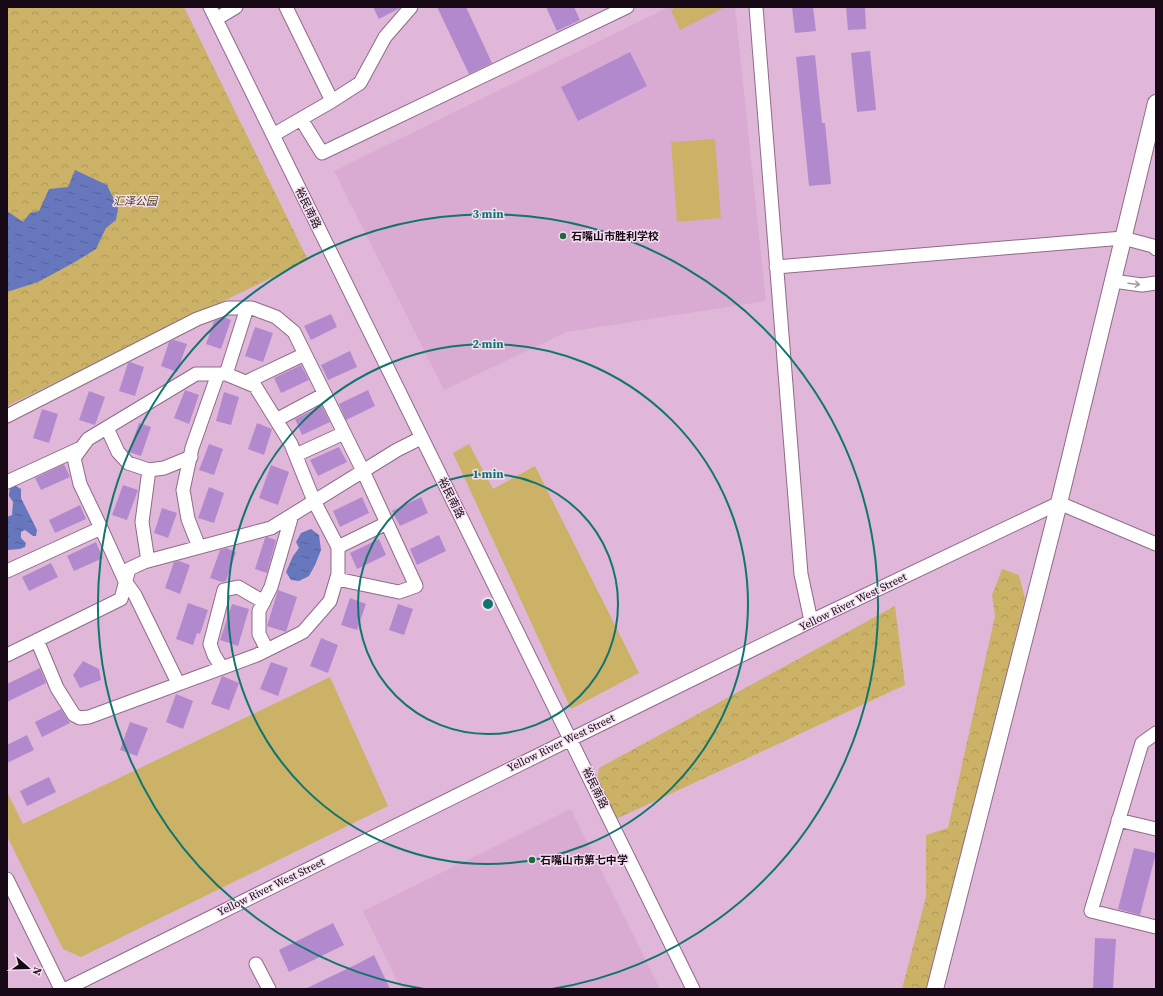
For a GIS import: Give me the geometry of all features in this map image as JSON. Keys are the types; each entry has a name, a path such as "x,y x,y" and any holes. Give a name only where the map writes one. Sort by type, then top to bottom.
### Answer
{"main road":[{"path":"936,989 1059,503 1156,103"}],"street":[{"path":"213,13 236,7"},
{"path":"286,7 332,101"},
{"path":"273,135 360,83 385,37 411,7"},
{"path":"301,119 322,154 627,7"},
{"path":"756,7 801,574 811,621"},
{"name":"裕民南路","path":"213,13 693,989"},
{"path":"776,267 1123,238 1153,246 1156,249"},
{"path":"1113,281 1142,285 1156,283"},
{"path":"7,416 197,319 227,308 252,308 276,317 294,332 363,471 416,586 399,592 337,579"},
{"path":"199,547 188,519 183,490 192,448 247,308"},
{"path":"246,382 305,354"},
{"path":"37,640 57,688 74,715 80,718 89,717 178,683 258,655 303,632 330,601 338,574 338,547 314,501 291,444 255,386 222,374 196,374 88,439 74,458 80,484 125,581 135,595 178,683"},
{"path":"276,420 325,394"},
{"path":"108,428 118,452 128,463 149,470 164,468 191,457"},
{"path":"296,455 344,433"},
{"path":"7,655 121,599 129,569 148,561 271,528 397,450 421,438"},
{"path":"7,482 82,447"},
{"path":"148,561 142,522 149,470"},
{"path":"1059,503 1156,544"},
{"name":"Yellow River West Street","path":"66,989 811,621 1059,503"},
{"path":"267,650 259,634 260,611 271,587 292,514"},
{"path":"338,547 387,523"},
{"path":"7,571 101,528"},
{"path":"222,668 214,655 210,644 224,590 238,587 264,602"},
{"path":"1156,733 1142,743 1091,911 1156,927"},
{"path":"1118,820 1156,829"},
{"path":"7,878 61,989"},
{"path":"256,964 269,989"}],"shaded area":[{"name":"石嘴山市胜利学校","path":"669,7 735,7 766,301 567,332 444,390 334,171"},
{"name":"石嘴山市第七中学","path":"571,809 660,989 401,989 363,911"}],"green space":[{"name":"汇泽公园","path":"7,7 184,7 308,260 7,406"},
{"path":"676,7 725,7 680,30 671,10"},
{"path":"715,139 721,218 677,222 671,142"},
{"path":"469,444 493,489 535,466 639,673 571,709 453,453"},
{"path":"1002,569 1019,575 1025,599 951,897 926,989 902,989 926,897 926,835 948,828 995,616 992,595"},
{"path":"895,606 905,685 612,821 597,786 599,768"},
{"path":"330,677 388,806 81,957 63,949 7,836 7,792 23,824"}],"water":[{"path":"75,170 107,185 118,208 116,220 106,228 96,249 38,282 7,292 7,211 23,222 30,213 39,211 49,189 68,187"},
{"path":"10,485 14,485 21,489 21,498 37,530 36,536 33,536 25,530 21,532 21,538 26,543 25,547 7,550 7,517 12,515 13,502 9,496"},
{"path":"311,529 319,535 321,550 309,576 299,581 291,580 286,572 293,556 299,548 296,542 301,533"}],"building":[{"path":"373,7 400,7 379,19"},
{"path":"437,7 466,7 492,63 469,74"},
{"path":"546,7 574,7 580,20 557,31"},
{"path":"792,7 813,7 816,31 795,33"},
{"path":"846,7 865,7 866,29 848,30"},
{"path":"870,51 876,110 857,112 851,53"},
{"path":"630,52 647,86 578,121 561,87"},
{"path":"815,55 822,123 825,123 831,184 809,186 796,57"},
{"path":"331,314 337,327 311,340 304,326"},
{"path":"224,317 231,320 221,349 206,344 214,321"},
{"path":"255,327 273,333 263,362 245,356"},
{"path":"174,340 187,344 177,372 161,366 169,342"},
{"path":"350,351 357,367 328,380 321,365"},
{"path":"130,362 144,367 135,396 119,391 128,363"},
{"path":"301,365 309,380 281,393 274,378"},
{"path":"185,390 199,395 189,424 174,418"},
{"path":"368,390 375,406 346,420 339,404"},
{"path":"89,391 105,397 95,425 79,420"},
{"path":"224,392 239,397 231,425 216,421"},
{"path":"322,406 330,422 302,435 295,419"},
{"path":"42,409 58,414 49,443 33,438"},
{"path":"139,423 151,427 141,456 129,452"},
{"path":"257,423 272,429 264,455 248,449"},
{"path":"209,444 223,449 214,475 199,470"},
{"path":"339,447 347,462 318,476 310,460"},
{"path":"64,464 70,477 41,490 35,478"},
{"path":"271,465 289,472 278,505 259,498"},
{"path":"123,485 138,490 127,520 112,515"},
{"path":"209,487 224,493 214,523 198,518"},
{"path":"362,497 369,513 340,527 333,511"},
{"path":"421,497 428,513 400,526 392,511"},
{"path":"80,505 86,519 55,533 49,520"},
{"path":"162,508 177,513 168,538 154,533"},
{"path":"439,535 446,551 417,565 410,549"},
{"path":"267,537 276,540 267,573 255,569 265,538"},
{"path":"379,539 386,555 357,569 350,553"},
{"path":"96,542 103,558 74,571 67,556"},
{"path":"226,548 236,552 226,581 222,582 210,578 220,550"},
{"path":"179,561 190,565 180,594 165,588 174,562"},
{"path":"51,563 58,577 29,591 22,577"},
{"path":"278,590 297,597 286,632 267,626"},
{"path":"350,598 366,604 357,630 341,625"},
{"path":"188,603 208,610 200,634 197,633 193,645 176,639"},
{"path":"232,604 249,609 238,646 220,640"},
{"path":"398,604 413,609 404,635 389,630"},
{"path":"321,638 338,645 328,673 310,666"},
{"path":"83,661 99,669 101,680 80,688 73,675"},
{"path":"271,662 288,668 278,696 260,689"},
{"path":"40,668 46,683 7,702 7,684"},
{"path":"222,676 239,683 229,710 211,704"},
{"path":"176,694 193,701 183,729 166,722"},
{"path":"61,709 70,723 42,737 35,722"},
{"path":"130,722 148,728 137,756 120,750"},
{"path":"27,735 34,750 7,763 7,745"},
{"path":"49,777 56,792 27,806 20,791"},
{"path":"1134,848 1156,853 1140,915 1118,909"},
{"path":"333,923 344,945 289,972 279,950"},
{"path":"1095,938 1116,939 1113,989 1093,989"},
{"path":"374,955 390,989 305,989 359,963"}],"place":[{"name":"石嘴山市胜利学校","path":"563,236"},
{"name":"石嘴山市第七中学","path":"532,860"}]}
